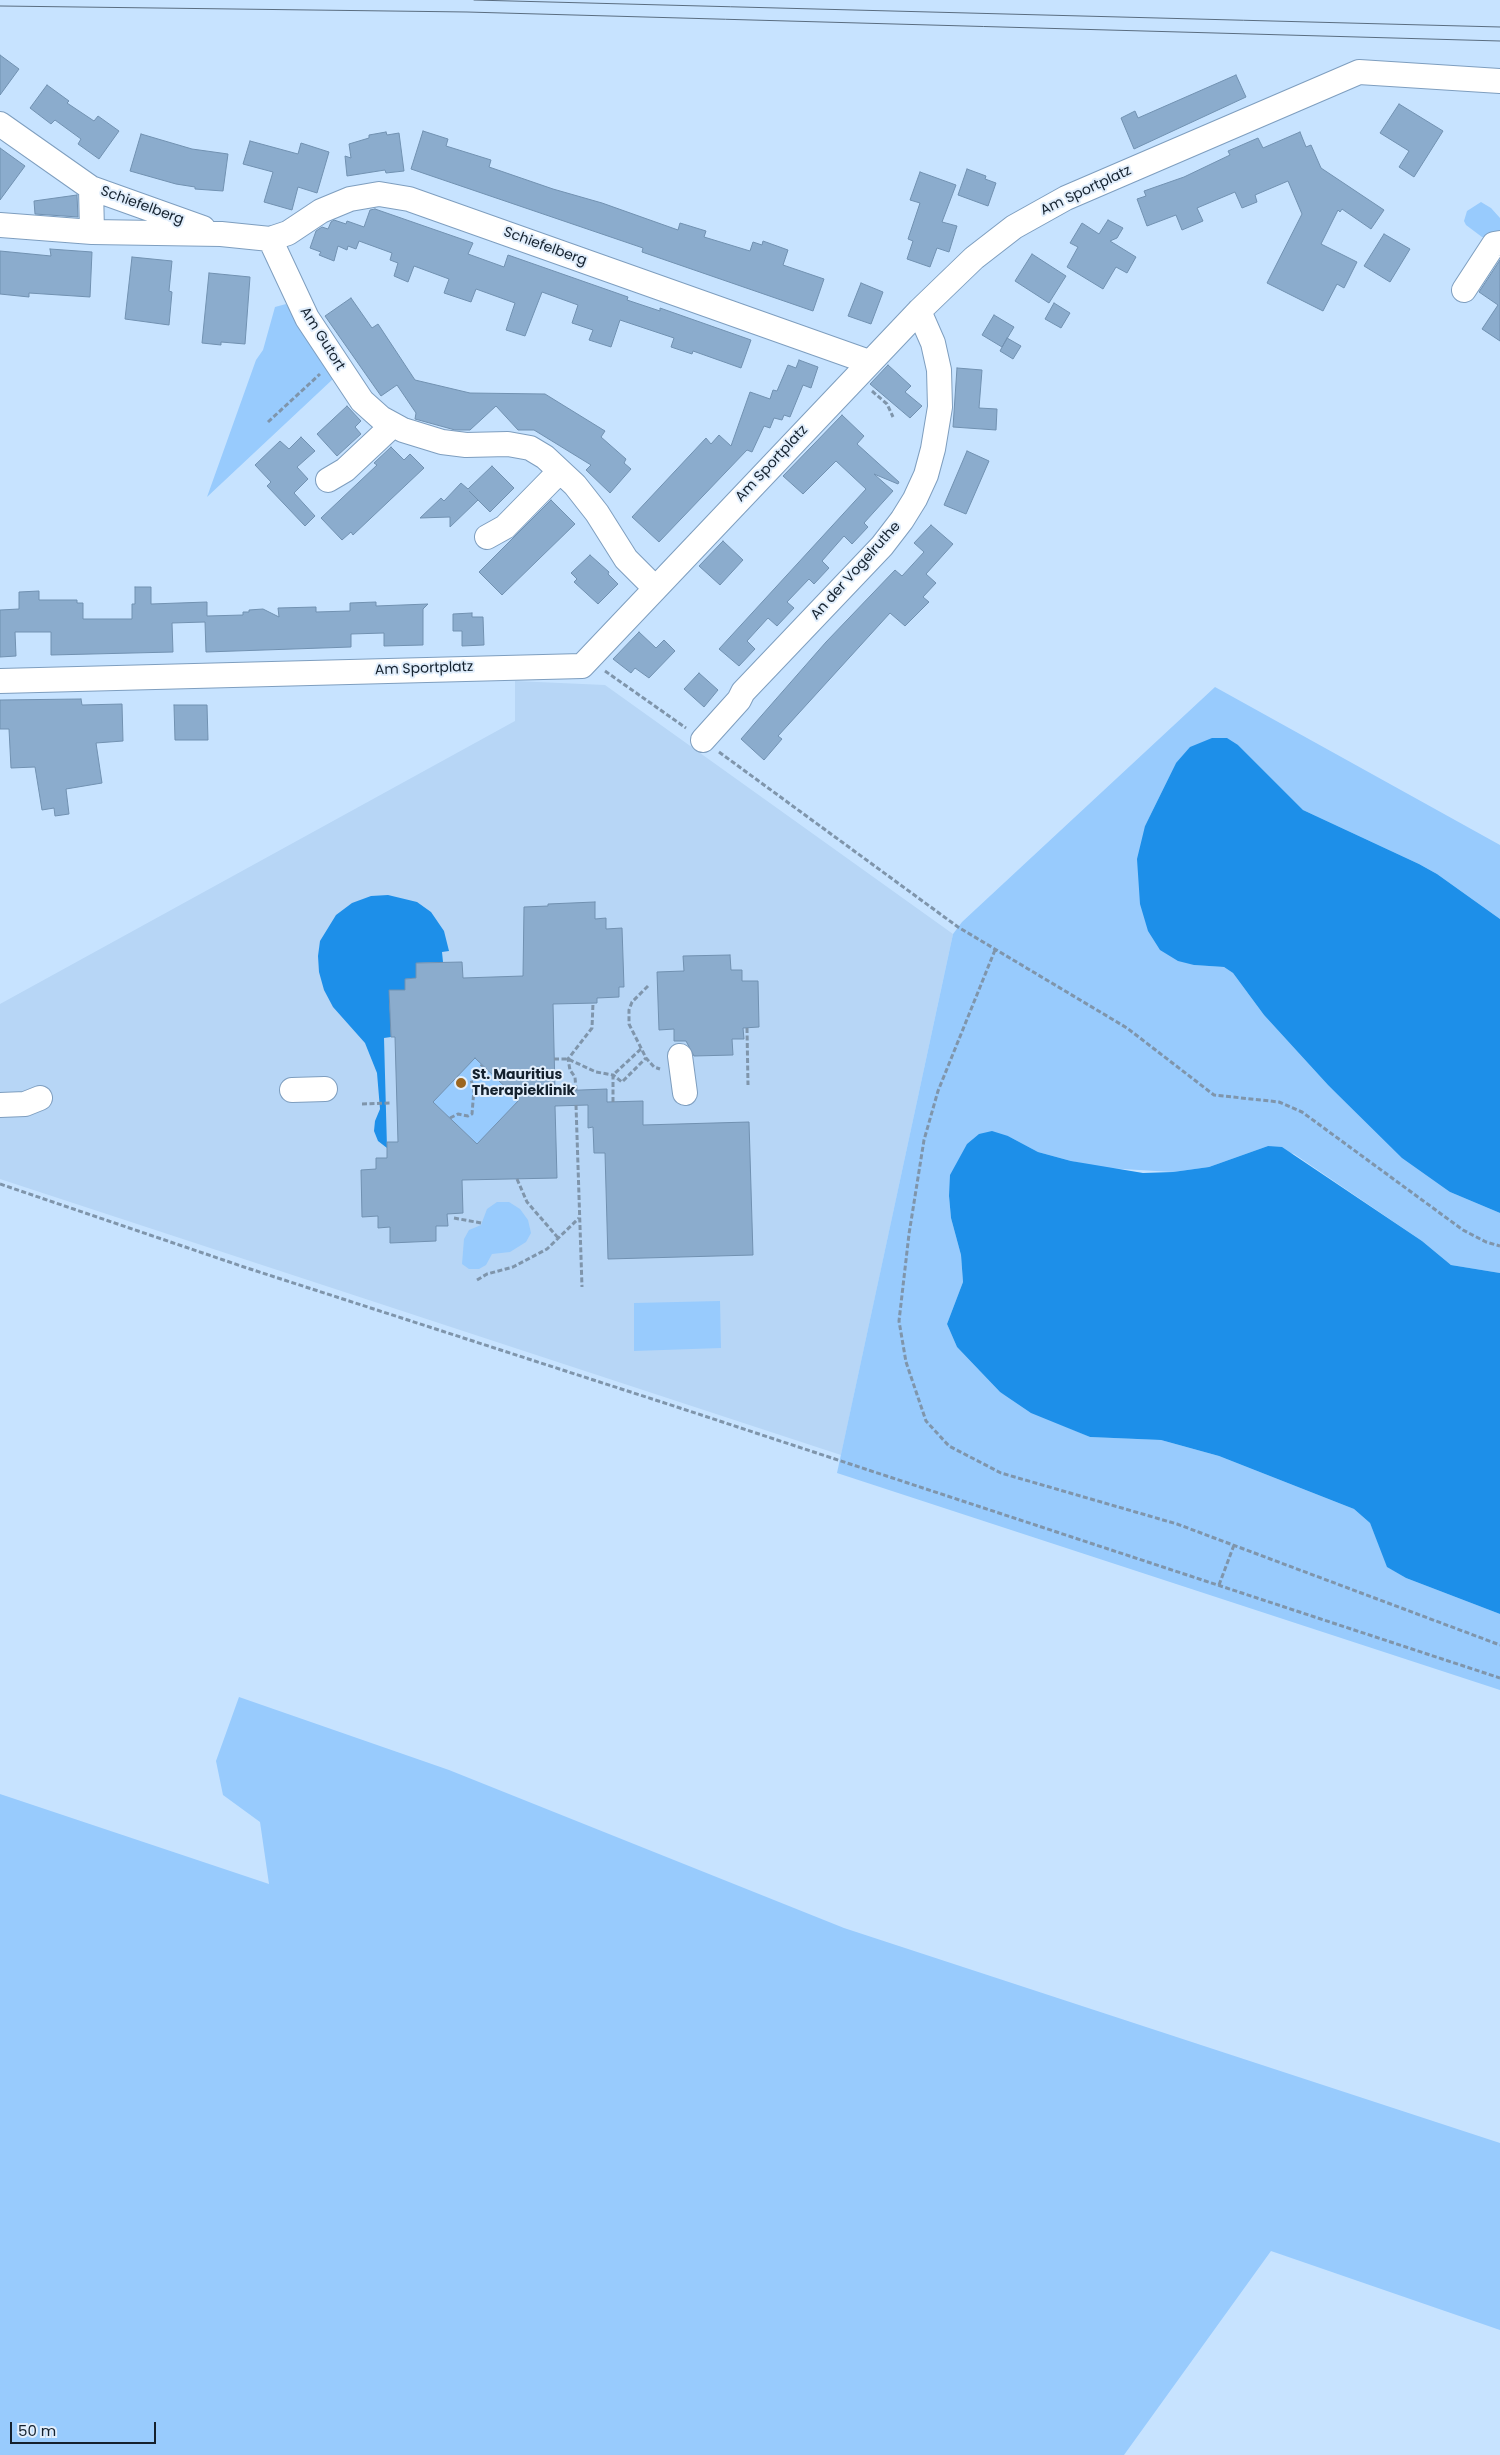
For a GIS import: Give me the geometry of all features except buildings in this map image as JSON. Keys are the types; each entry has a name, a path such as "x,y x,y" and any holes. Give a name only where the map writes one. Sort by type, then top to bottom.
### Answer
{"street":[{"name":"Am Sportplatz","path":"0,681 582,666 919,311 988,248 1014,228 1066,198 1359,72 1500,81"},
{"name":"Schiefelberg","path":"0,124 92,188 221,234"},
{"name":"Schiefelberg","path":"92,188 92,232"},
{"name":"Schiefelberg","path":"0,225 92,232 221,234 270,238 288,233 320,211 350,199 379,194 408,199 862,369"},
{"name":"Am Gutort","path":"270,238 308,318 362,401 381,418 393,425 442,442 508,444 530,448 575,485 597,513 626,559 655,588"},
{"path":"1464,290 1494,244 1500,243"},
{"name":"An der Vogelruthe","path":"704,740 739,700 743,692 882,546 915,499 934,449 940,407 939,370 933,343 919,311"},
{"path":"328,480 346,470 393,425"},
{"path":"487,536 505,527 560,471"},
{"path":"680,1062 685,1093"},
{"path":"292,1090 325,1089"},
{"path":"0,1095 24,1094 40,1098 25,1104 0,1105"}],"path":[{"path":"268,422 335,360"},
{"path":"862,369 887,404 892,417"},
{"path":"582,666 602,670 704,740 958,927 1127,1028 1214,1095 1279,1102 1302,1112 1463,1230 1486,1242 1500,1246"},
{"path":"994,950 938,1091 924,1140 909,1234 899,1322 906,1362 926,1421 949,1446 1001,1473 1177,1524 1359,1594 1500,1645"},
{"path":"648,986 632,1002 629,1010 629,1024 634,1038 654,1067 659,1069 680,1062"},
{"path":"576,1090 575,1077 570,1070 568,1059 592,1028 593,1003"},
{"path":"747,1028 748,1085"},
{"path":"613,1102 613,1075 642,1048"},
{"path":"554,1059 568,1059 596,1072 613,1075 622,1082 646,1058"},
{"path":"450,1118 458,1114 468,1116 472,1114 474,1089 471,1080 482,1065"},
{"path":"362,1104 390,1103"},
{"path":"576,1105 582,1287"},
{"path":"517,1179 527,1202 559,1239"},
{"path":"0,1184 247,1268 1500,1678"},
{"path":"477,1280 487,1274 528,1260 559,1239 579,1217"},
{"path":"454,1218 481,1223"},
{"path":"1219,1585 1234,1545"}],"shaded area":[{"path":"1481,202 1491,208 1500,218 1500,237 1482,237 1466,225 1464,221 1467,211"},
{"path":"286,304 333,379 207,497 256,360 263,350 275,307"},
{"name":"St. Mauritius Therapieklinik","path":"515,681 605,685 953,934 841,1455 0,1179 0,1004 515,721"},
{"path":"1215,687 1500,845 1500,919 1437,874 1419,864 1303,810 1238,745 1176,763 1145,826 1194,965 1224,967 1233,973 1264,1015 1328,1085 1450,1192 1500,1213 1500,1273 1451,1265 1422,1241 1294,1154 1268,1146 1209,1167 1173,1172 1105,1168 1071,1161 1038,1152 1008,1136 949,1196 951,1218 961,1255 963,1282 947,1324 957,1347 1000,1392 1060,1424 1090,1437 1161,1440 1219,1456 1354,1509 1370,1523 1388,1567 1406,1578 1500,1614 1500,1690 837,1473 953,934 962,922"},
{"path":"475,1058 519,1100 477,1144 433,1102"},
{"path":"497,1202 509,1202 520,1209 528,1220 531,1233 526,1242 510,1252 492,1254 486,1265 479,1269 469,1269 462,1264 464,1239 469,1230 481,1225 487,1209"},
{"path":"720,1301 721,1348 634,1351 634,1303"},
{"path":"239,1697 449,1770 844,1928 1500,2143 1500,2330 1271,2251 1124,2455 0,2455 0,1794 269,1884 260,1822 223,1795 216,1761"}],"water":[{"path":"1212,738 1227,738 1238,745 1303,810 1419,864 1437,874 1500,919 1500,1213 1450,1192 1402,1158 1328,1085 1264,1015 1233,973 1224,967 1194,965 1178,961 1160,950 1148,931 1140,904 1137,859 1145,826 1176,763 1190,747"},
{"path":"388,895 417,902 431,912 444,931 449,951 442,952 443,962 416,963 416,978 405,979 405,990 389,991 391,1037 384,1038 387,1148 378,1141 374,1131 375,1121 380,1109 377,1073 365,1043 333,1007 324,990 319,972 318,956 320,941 336,915 352,903 371,896"},
{"path":"992,1131 1008,1136 1038,1152 1071,1161 1143,1173 1173,1172 1209,1167 1268,1146 1282,1147 1422,1241 1451,1265 1500,1273 1500,1614 1406,1578 1387,1567 1370,1523 1354,1509 1219,1456 1161,1440 1090,1437 1031,1413 1000,1392 957,1347 947,1324 963,1282 961,1255 951,1218 950,1175 967,1144 979,1134"}],"tram line":[{"path":"474,0 1500,27"},
{"path":"0,6 467,12 1500,41"}],"place":[{"name":"St. Mauritius Therapieklinik","path":"461,1083"}]}
